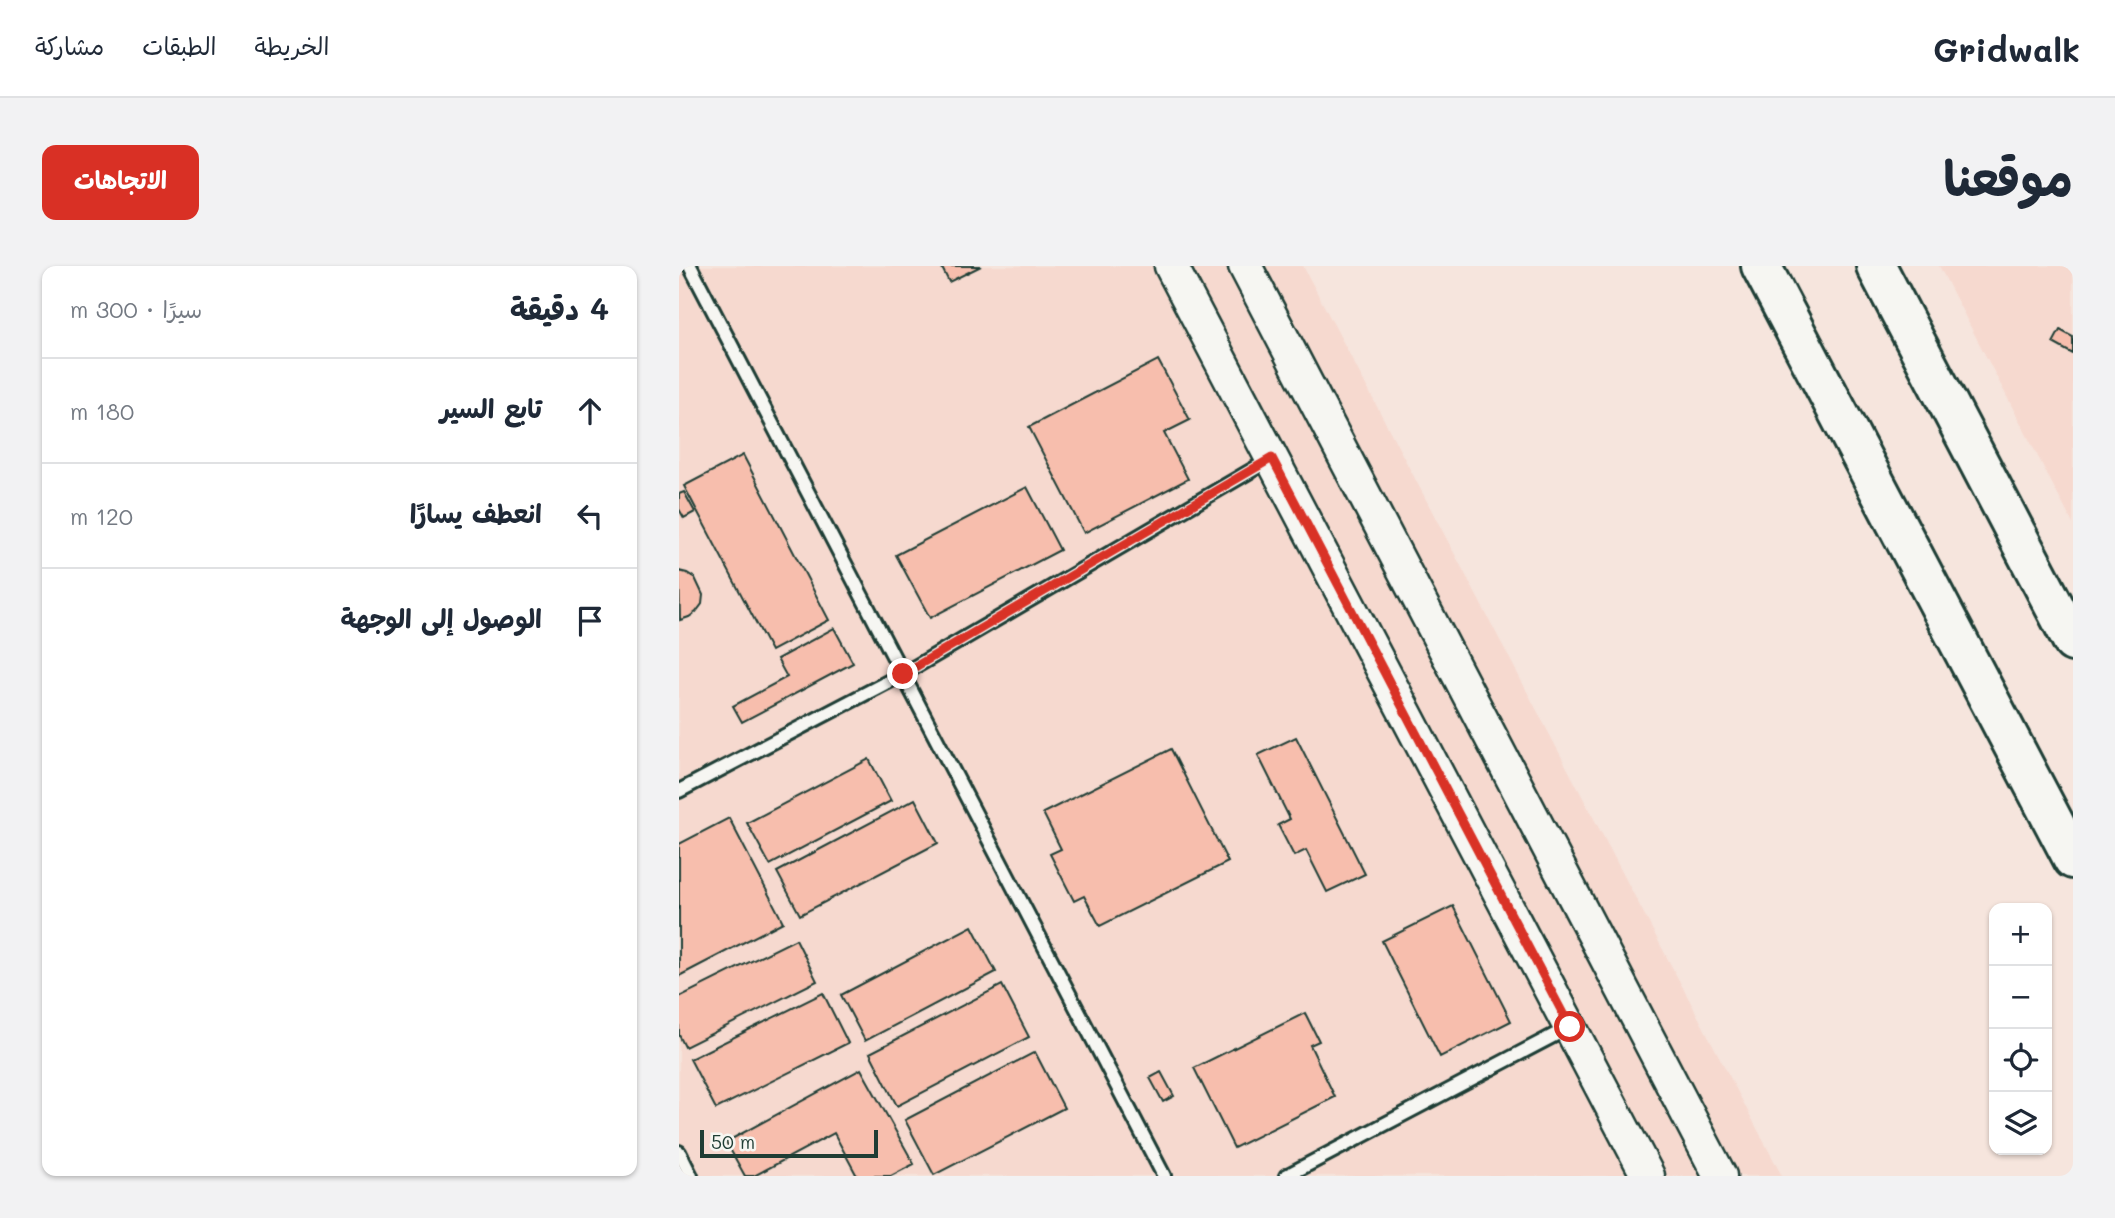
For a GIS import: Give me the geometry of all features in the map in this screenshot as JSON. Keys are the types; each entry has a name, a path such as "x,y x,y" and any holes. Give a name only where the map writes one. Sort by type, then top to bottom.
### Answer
{"main road":[{"path":"1761,266 2073,859"},
{"path":"1876,266 2063,613 2073,642"}],"street":[{"path":"1171,266 1648,1176"},
{"path":"1245,266 1720,1176"}],"lane":[{"path":"690,266 1164,1176"},
{"path":"679,791 903,674 1272,458"},
{"path":"1286,1176 1570,1027"},
{"path":"679,1152 691,1176"}],"shaded area":[{"path":"679,266 1303,266 1782,1176 679,1176"},
{"path":"1939,266 2073,266 2073,524"}],"building":[{"path":"941,266 981,266 949,282"},
{"path":"2060,330 2073,337 2073,354 2053,343"},
{"path":"1158,360 1190,420 1164,433 1188,479 1084,533 1029,427"},
{"path":"743,455 829,620 771,651 684,486"},
{"path":"1027,487 1060,550 930,618 896,555"},
{"path":"684,492 695,512 684,518 679,509 679,494"},
{"path":"679,571 695,578 703,595 702,604 696,612 680,620"},
{"path":"834,628 853,663 742,722 733,706 787,677 777,659"},
{"path":"1296,737 1365,874 1327,892 1306,850 1294,856 1278,825 1290,819 1258,755"},
{"path":"1171,749 1228,862 1100,926 1084,896 1074,901 1050,854 1061,849 1043,813"},
{"path":"869,759 891,801 770,865 747,823"},
{"path":"915,799 938,843 800,915 777,872"},
{"path":"729,818 783,922 679,976 679,844"},
{"path":"1453,906 1511,1021 1440,1057 1382,941"},
{"path":"972,926 996,972 865,1041 841,995"},
{"path":"796,939 817,981 685,1047 679,1035 679,997"},
{"path":"1002,985 1029,1037 897,1106 870,1053"},
{"path":"823,993 848,1043 716,1109 690,1059"},
{"path":"1305,1013 1319,1041 1310,1045 1335,1097 1234,1148 1194,1068"},
{"path":"1035,1052 1064,1108 934,1175 905,1120"},
{"path":"861,1069 914,1164 891,1176 857,1176 834,1133 754,1176 745,1176 726,1142"},
{"path":"1161,1072 1174,1096 1163,1102 1150,1078"}],"route":[{"path":"903,674 1272,458 1570,1027"}]}
